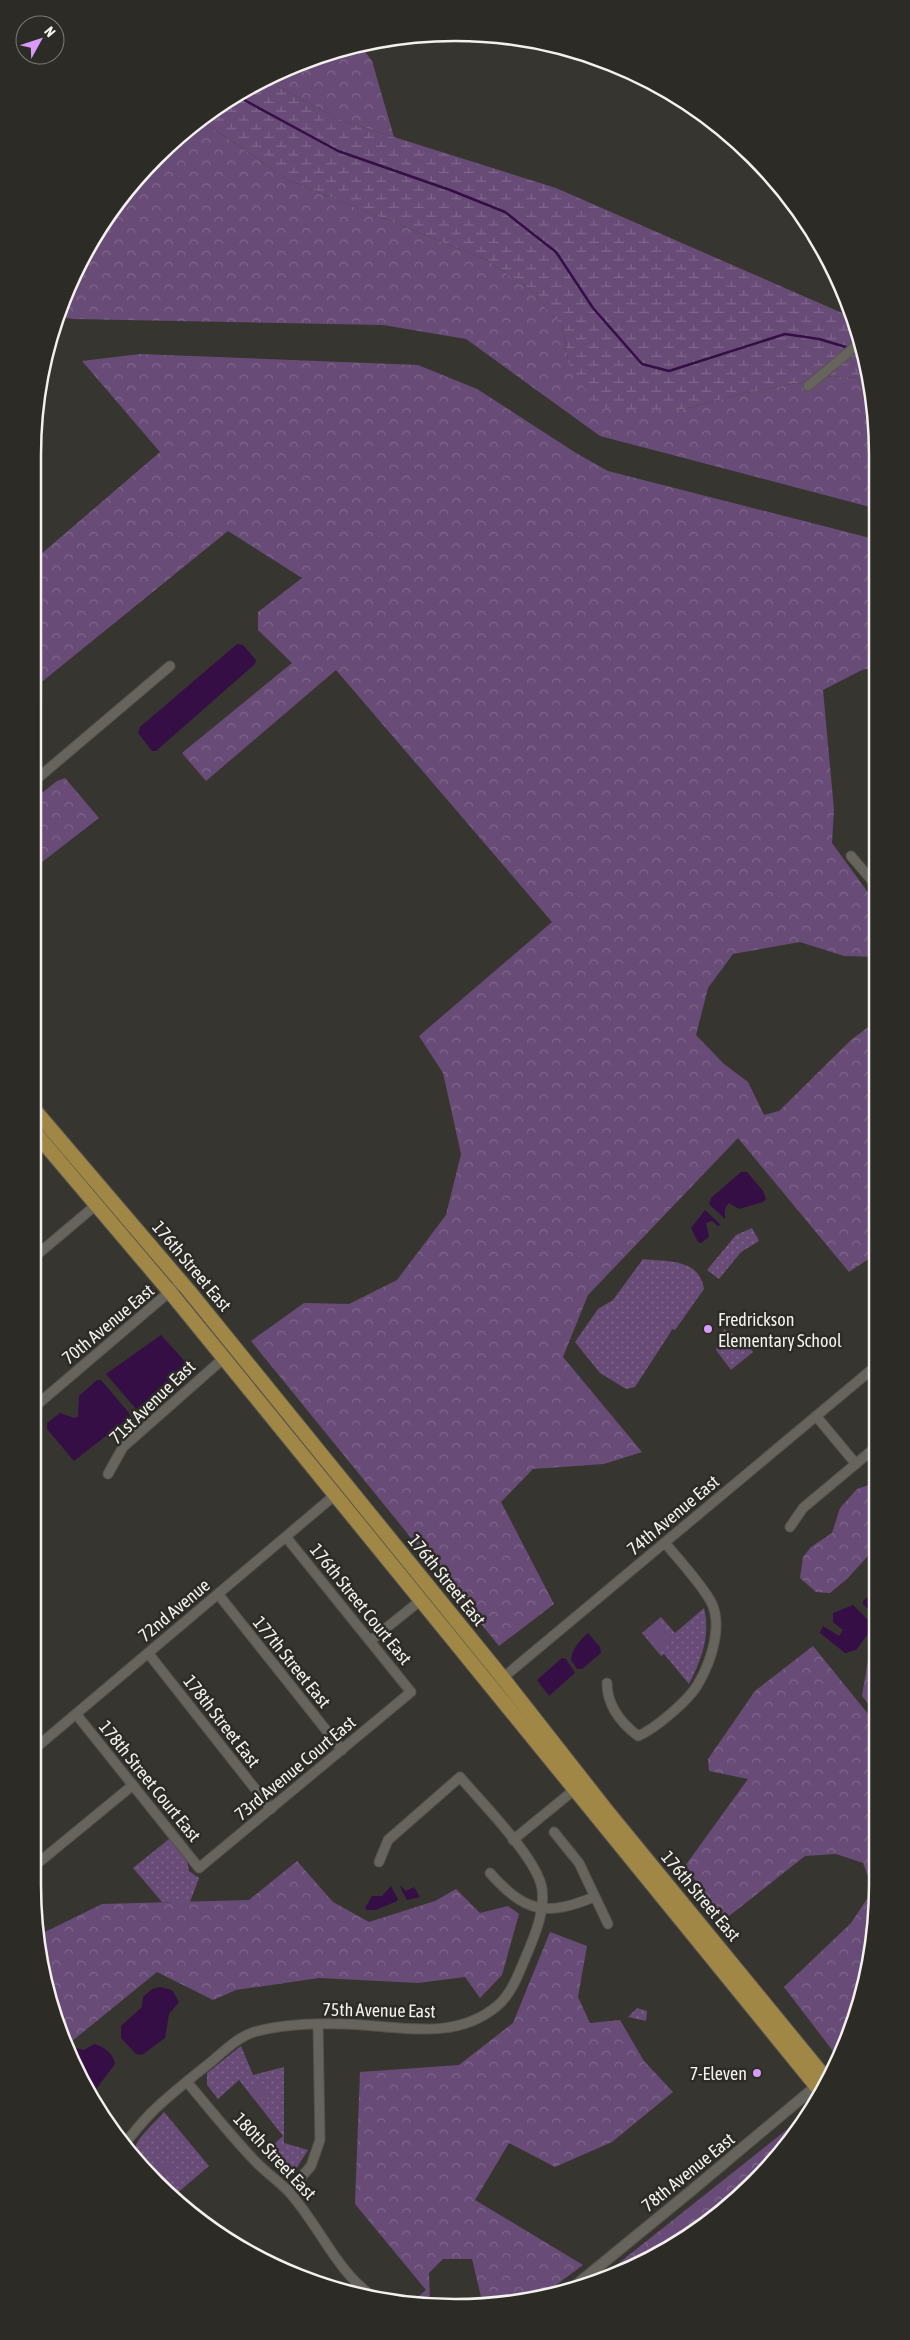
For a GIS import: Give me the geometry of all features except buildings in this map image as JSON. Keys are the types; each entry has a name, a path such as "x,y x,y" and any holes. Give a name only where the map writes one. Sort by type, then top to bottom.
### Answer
{"main road":[{"name":"176th Street East","path":"41,1118 182,1282 502,1678 820,2080"},
{"name":"176th Street East","path":"41,1140 170,1292 574,1790 820,2080"},
{"path":"574,1790 583,1790 607,1811"}],"street":[{"path":"808,386 855,347"},
{"path":"41,775 170,666"},
{"path":"851,856 869,877"},
{"path":"41,1251 96,1205"},
{"name":"70th Avenue East","path":"41,1401 182,1282"},
{"name":"71st Avenue East","path":"108,1474 123,1447 224,1358"},
{"name":"74th Avenue East","path":"491,1687 665,1544 869,1372"},
{"path":"816,1416 856,1464"},
{"path":"790,1527 803,1508 869,1453"},
{"name":"72nd Avenue","path":"41,1743 335,1495"},
{"name":"176th Street Court East","path":"286,1537 411,1692"},
{"path":"607,1683 607,1697 612,1707 631,1731 638,1736 677,1707 698,1685 707,1663 715,1630 715,1617 711,1601 665,1544"},
{"name":"177th Street East","path":"218,1594 342,1750"},
{"path":"370,1641 420,1600"},
{"name":"178th Street East","path":"148,1653 271,1808"},
{"name":"73rd Avenue Court East","path":"199,1868 411,1692"},
{"name":"178th Street Court East","path":"76,1714 199,1868"},
{"name":"75th Avenue East","path":"128,2139 150,2113 234,2042 253,2032 318,2024 346,2024 405,2030 451,2027 482,2017 499,2005 512,1987 535,1935 542,1909 542,1889 538,1875 513,1840 460,1778 388,1840 379,1862"},
{"path":"41,1861 133,1785"},
{"path":"513,1840 574,1790"},
{"path":"554,1832 579,1863 608,1924"},
{"path":"490,1873 509,1894 542,1909 561,1908 594,1897"},
{"path":"289,2192 311,2166 320,2140 318,2024"},
{"name":"180th Street East","path":"187,2082 255,2162 289,2192 307,2215 331,2253 360,2288"},
{"name":"78th Avenue East","path":"585,2278 813,2092"}],"green space":[{"path":"365,51 372,61 394,137 343,121 272,84 322,63"},
{"path":"272,84 343,121 556,188 844,314 855,348 862,378 833,376 746,393 680,410 620,410 597,406 569,367 563,327 528,288 487,260 288,180 207,124 225,111"},
{"path":"207,124 288,180 487,260 528,288 563,327 569,367 680,410 746,393 833,376 862,378 868,428 869,507 600,436 466,339 383,325 65,317 84,272 111,225 162,162"},
{"path":"140,354 418,365 477,389 576,453 608,471 869,538 869,668 862,670 823,690 834,810 832,843 869,894 869,957 844,956 800,942 733,954 708,988 696,1035 724,1064 748,1082 764,1115 779,1111 851,1040 869,1026 869,1259 849,1272 738,1138 588,1295 563,1357 642,1452 604,1464 533,1469 501,1502 554,1604 499,1646 251,1341 304,1303 349,1304 397,1280 446,1215 461,1154 443,1073 419,1036 552,922 336,670 206,781 182,753 292,663 258,630 258,612 302,578 228,531 41,683 41,554 160,452 82,361"},
{"path":"65,778 99,818 41,863 41,794 57,781"},
{"path":"752,1228 759,1241 741,1252 719,1279 707,1270 736,1235"},
{"path":"643,1259 672,1262 689,1267 701,1279 704,1289 675,1330 672,1329 635,1387 626,1389 600,1373 575,1342 598,1309 613,1300"},
{"path":"724,1329 746,1342 753,1352 731,1370 716,1350"},
{"path":"869,1485 869,1555 847,1579 830,1593 816,1592 800,1578 803,1557 811,1547 832,1533 840,1508 857,1489"},
{"path":"704,1608 706,1628 704,1648 689,1684 664,1654 661,1656 642,1633 661,1617 675,1633"},
{"path":"661,1622 673,1636 658,1649 646,1635"},
{"path":"813,1646 869,1715 869,1879 863,1863 836,1854 805,1856 724,1920 685,1866 748,1779 709,1771 708,1759 755,1691"},
{"path":"869,1658 869,1705 862,1696"},
{"path":"169,1839 187,1861 189,1871 199,1878 190,1902 162,1902 133,1868"},
{"path":"297,1861 333,1902 369,1922 435,1901 456,1889 480,1913 508,1906 519,1914 502,1975 480,1998 465,1977 418,1983 319,1978 236,1990 213,2000 157,1972 72,2041 55,1992 44,1932 102,1904 249,1900"},
{"path":"869,1897 861,1966 847,2018 833,2051 784,1987 851,1923"},
{"path":"550,1932 587,1946 578,1997 590,2023 620,2020 644,2061 673,2092 612,2142 555,2167 509,2143 475,2200 583,2265 553,2287 481,2298 472,2259 443,2259 429,2273 430,2298 418,2297 426,2290 355,2204 360,2072 459,2065 513,2023"},
{"path":"637,2008 647,2011 646,2021 628,2017"},
{"path":"241,2046 253,2075 284,2067 284,2143 308,2150 294,2172 282,2171 264,2153 283,2136 239,2080 218,2099 207,2085 207,2073"},
{"path":"260,2081 271,2095 260,2104 249,2090"},
{"path":"164,2112 209,2166 178,2192 162,2178 135,2147"},
{"path":"790,2127 748,2178 707,2213 662,2243 615,2266"},
{"path":"168,2158 177,2169 163,2179 154,2169"}],"shaded area":[{"path":"237,644 243,645 256,660 255,664 156,751 152,751 138,733 140,727"},
{"path":"741,1172 747,1172 763,1191 766,1199 763,1202 739,1209 729,1203 725,1208 725,1219 709,1204 711,1198"},
{"path":"705,1210 721,1225 718,1226 712,1221 706,1223 709,1237 701,1243 698,1242 691,1228"},
{"path":"161,1335 189,1366 188,1370 136,1409 106,1374"},
{"path":"97,1380 101,1380 129,1413 130,1417 74,1461 47,1429 47,1423 60,1413 74,1418 78,1417 79,1396"},
{"path":"869,1596 869,1610 863,1604 863,1601"},
{"path":"853,1605 869,1621 869,1633 856,1650 845,1653 820,1633 823,1626 839,1636 843,1630 833,1622 833,1613"},
{"path":"588,1633 600,1647 601,1653 582,1669 577,1669 571,1660 573,1652 576,1645"},
{"path":"562,1658 566,1659 575,1673 549,1696 537,1680"},
{"path":"399,1885 406,1891 414,1887 420,1897 407,1900"},
{"path":"391,1886 398,1899 397,1901 376,1910 367,1910 365,1908 372,1896 382,1896"},
{"path":"160,1987 172,1990 179,2002 169,2014 165,2038 142,2055 136,2054 121,2038 121,2026 142,2007 143,1997 152,1989"},
{"path":"94,2044 108,2051 114,2060 115,2064 96,2090 75,2048 84,2050"}],"waterway":[{"path":"244,100 338,151 450,190 505,212 556,252 593,308 642,364 669,371 785,334 819,339 849,348"}],"place":[{"name":"Fredrickson Elementary School","path":"708,1329"},
{"name":"7-Eleven","path":"757,2073"}]}
